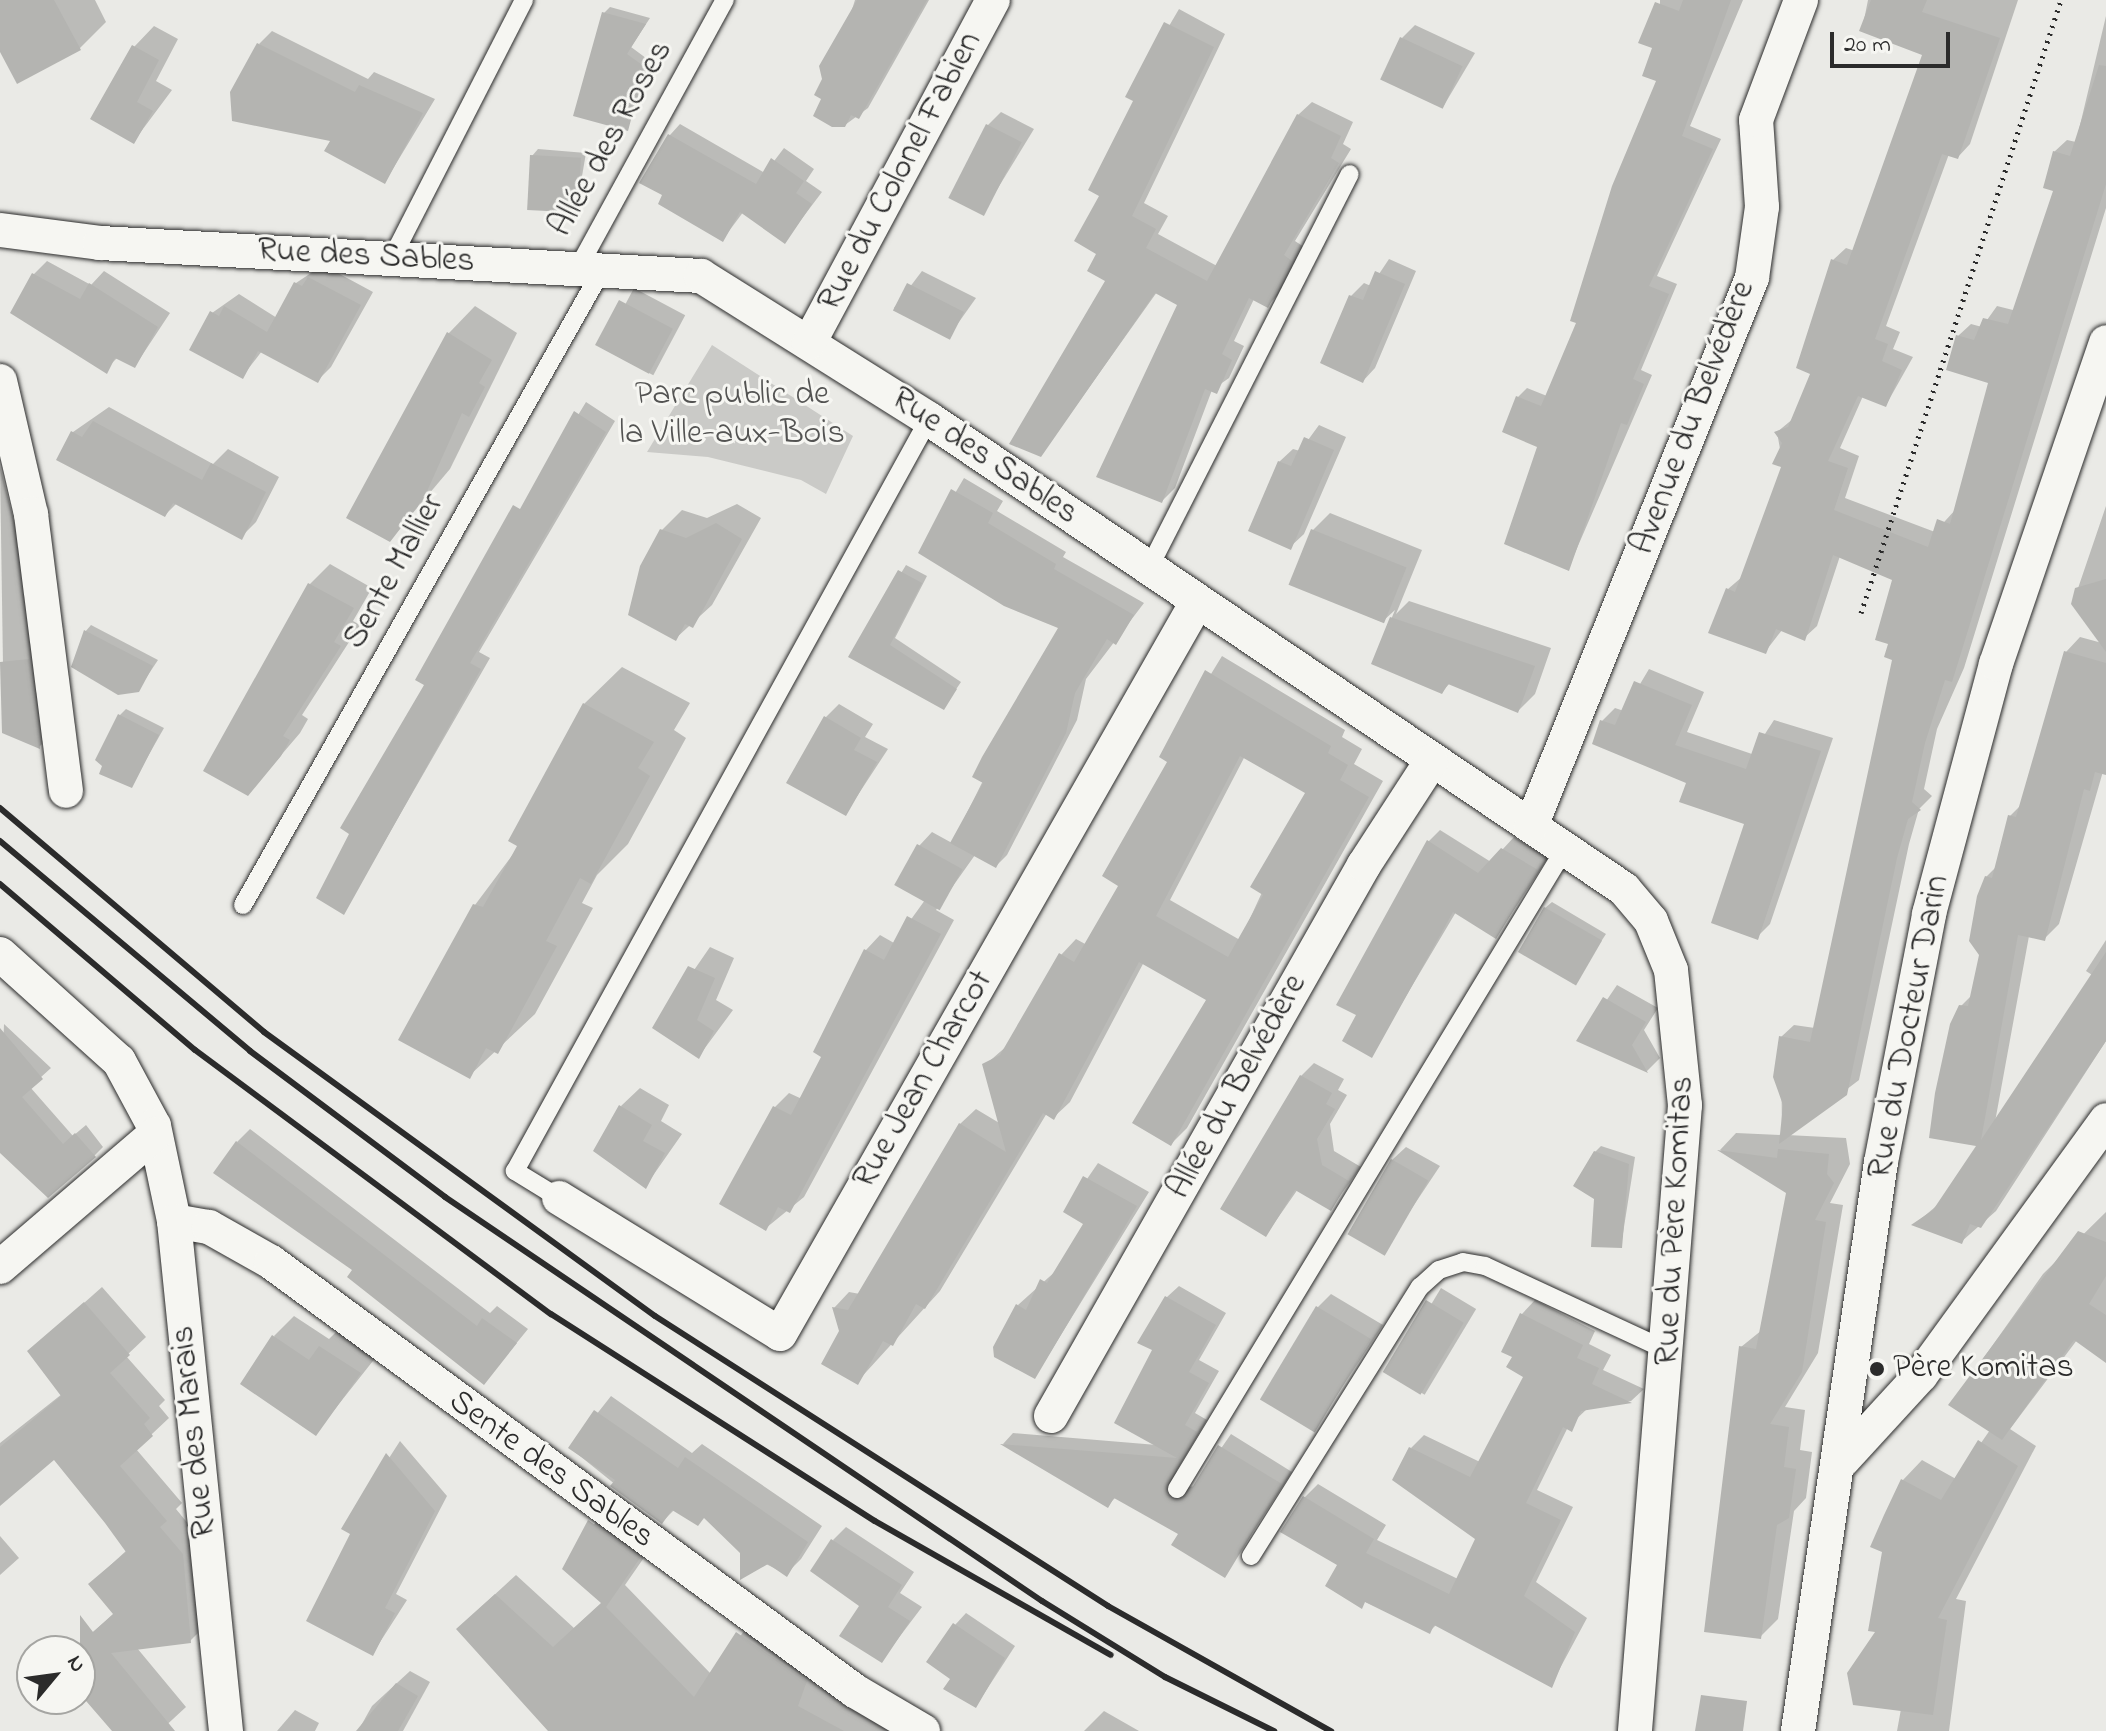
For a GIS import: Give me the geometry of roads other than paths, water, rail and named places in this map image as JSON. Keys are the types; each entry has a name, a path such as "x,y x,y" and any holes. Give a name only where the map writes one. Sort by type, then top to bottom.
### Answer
{"street":[{"name":"Rue du Colonel Fabien","path":"809,343 993,0"},
{"name":"Avenue du Belvédère","path":"1531,826 1752,278 1762,207 1756,120 1801,0"},
{"name":"Rue des Sables","path":"0,230 701,276 929,419 1431,762 1487,796"},
{"name":"Rue du Docteur Darin","path":"1798,1731 1843,1460 1881,1162 1929,914 1996,664 2106,342"},
{"path":"0,381 31,514 66,791"},
{"name":"Rue Jean Charcot","path":"559,1198 780,1334 1197,602"},
{"name":"Allée du Belvédère","path":"1051,1416 1364,865 1431,762"},
{"name":"Rue du Père Komitas","path":"1487,796 1624,889 1651,921 1679,1003 1685,1105 1670,1352 1635,1731"},
{"name":"Rue des Marais","path":"0,954 119,1061 155,1134 174,1221 226,1731"},
{"path":"1843,1460 1921,1375 2106,1120"},
{"path":"0,1267 155,1134"},
{"name":"Sente des Sables","path":"174,1221 209,1227 271,1262 855,1691 923,1731"}],"lane":[{"path":"392,258 524,0"},
{"name":"Allée des Roses","path":"590,269 725,0"},
{"path":"1149,568 1350,174"},
{"name":"Sente Mallier","path":"243,905 590,269"},
{"path":"559,1198 515,1171 929,419"},
{"path":"1177,1489 1566,847"},
{"path":"1251,1556 1420,1287 1439,1270 1463,1262 1485,1266 1670,1352"}],"railway":[{"path":"0,808 264,1032 655,1316 1108,1606 1331,1731"},
{"path":"0,841 250,1051 445,1197 1042,1601 1165,1677 1274,1731"},
{"path":"0,884 195,1050 551,1314 875,1521 1111,1655"}],"place":[{"name":"Père Komitas","path":"1877,1369"}],"park label":[{"name":"Parc public de la Ville-aux-Bois","path":"732,414"}]}
